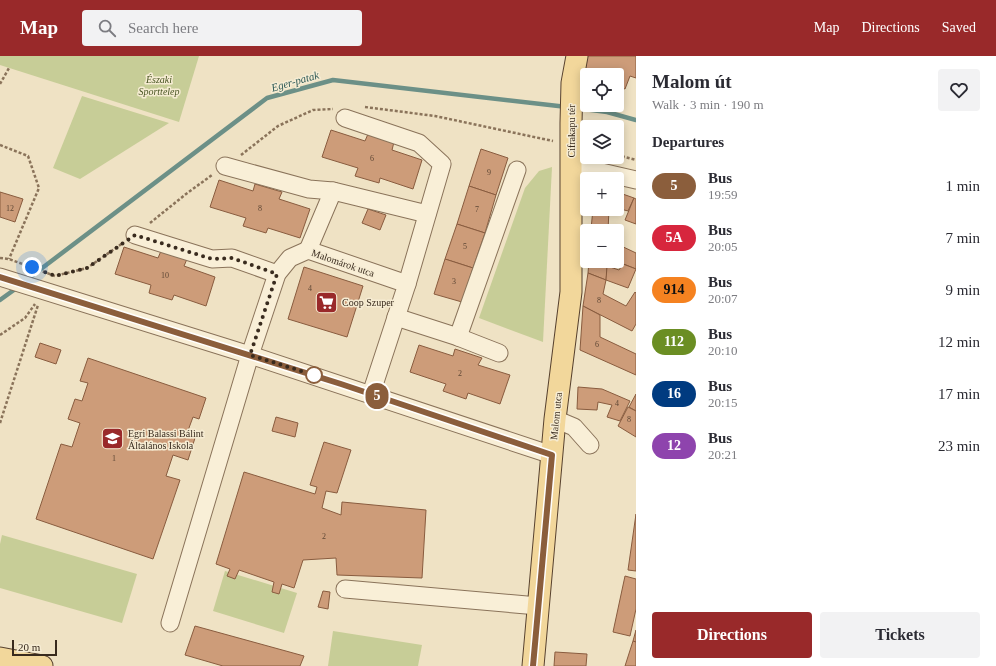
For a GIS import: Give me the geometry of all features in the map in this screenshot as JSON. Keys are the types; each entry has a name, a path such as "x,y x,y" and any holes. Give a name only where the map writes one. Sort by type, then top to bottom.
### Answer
{"main road":[{"name":"Cifrakapu tér","path":"571,165 570,122 572,83 577,56"},
{"name":"Malom utca","path":"533,666 555,419 571,292 571,165"},
{"path":"0,658 42,666"}],"street":[{"path":"340,113 419,143 442,164 371,394"},
{"name":"Cifrakapu tér","path":"571,165 636,180"},
{"path":"225,166 309,189 333,190 427,214"},
{"path":"458,337 517,170"},
{"path":"308,250 333,190"},
{"path":"135,235 212,259 232,258 277,274"},
{"name":"Malomárok utca","path":"170,623 250,355 277,274 290,258 308,250 406,284"},
{"path":"0,277 42,293 250,355 371,394 552,455"},
{"path":"396,317 458,337 499,353"},
{"path":"555,419 574,427 590,445"},
{"path":"345,589 538,606"}],"path":[{"path":"0,84 9,68"},
{"path":"358,107 435,116 571,144"},
{"path":"0,258 9,259 55,276 87,268 135,235 186,194 278,126 313,110 340,113"},
{"path":"0,145 28,156 38,188 9,259"},
{"path":"624,157 636,160"},
{"path":"0,335 26,318 42,293"},
{"path":"0,423 42,293"}],"green space":[{"name":"Északi Sporttelep","path":"0,56 199,56 179,122 0,65"},
{"path":"82,96 169,123 80,179 53,168"},
{"path":"552,167 543,342 479,318 525,188 539,171"},
{"path":"2,535 137,574 122,623 0,588 0,544"},
{"path":"225,571 297,593 284,633 213,611"},
{"path":"333,631 422,645 418,666 328,666"}],"building":[{"path":"586,56 636,56 636,78 630,76 625,89 624,68 582,68"},
{"path":"331,130 365,141 368,134 394,142 392,150 422,160 413,189 380,178 379,183 355,176 358,168 322,157"},
{"path":"481,149 508,158 496,195 469,186"},
{"path":"219,180 253,191 255,184 282,192 279,199 310,209 300,238 268,228 266,233 243,226 246,218 210,207"},
{"path":"469,186 496,195 485,233 457,224"},
{"path":"0,192 23,199 15,222 0,217"},
{"path":"624,194 634,198 628,211 624,210"},
{"path":"634,198 636,199 636,224 625,220"},
{"path":"368,209 386,215 380,230 362,223"},
{"path":"592,216 609,216 608,224 592,224"},
{"path":"457,224 485,233 473,268 445,259"},
{"path":"124,247 158,258 161,251 187,259 184,266 215,277 206,306 174,295 172,300 149,293 151,285 115,274"},
{"path":"624,247 636,253 636,269 624,264"},
{"path":"445,259 473,268 462,302 434,294"},
{"path":"624,264 636,269 628,288 606,280 607,268 619,270 620,268 624,268"},
{"name":"Coop Szuper","path":"304,267 363,286 347,337 288,319"},
{"path":"588,268 607,268 606,280 588,273"},
{"path":"588,273 606,280 603,294 626,306 635,292 636,293 636,324 632,331 583,306"},
{"path":"583,306 600,315 600,337 636,354 636,375 580,350"},
{"path":"40,343 61,350 56,364 35,357"},
{"path":"419,345 453,356 455,349 482,358 478,365 510,375 500,404 468,393 466,399 443,391 446,384 410,372"},
{"path":"88,358 206,398 199,419 193,417 186,436 195,438 188,460 173,455 166,476 180,480 153,559 36,519 61,444 72,447 80,423 68,419 75,399 82,401 88,383 80,381"},
{"path":"578,387 602,389 630,401 620,421 607,417 612,405 598,402 597,410 577,409"},
{"path":"636,394 636,411 629,407"},
{"path":"628,407 636,411 636,437 618,426"},
{"path":"276,417 298,423 295,437 272,431"},
{"path":"324,442 351,450 337,493 326,491 322,508 341,515 342,502 426,510 422,578 337,575 336,558 303,560 294,588 282,584 279,594 272,592 274,582 239,570 235,579 227,576 230,569 216,564 244,472 315,494 317,487 310,485"},
{"path":"636,514 636,571 628,570"},
{"path":"625,576 636,579 636,609 630,636 613,632"},
{"path":"323,591 330,592 328,609 318,607"},
{"path":"195,626 304,656 300,666 223,666 185,655"},
{"path":"636,630 636,642 633,641"},
{"path":"633,641 636,642 636,666 625,666"},
{"path":"555,652 587,654 586,666 554,666"}],"waterway":[{"name":"Eger-patak","path":"25,281 267,98 333,80 567,107"},
{"name":"Eger-patak","path":"576,108 607,112 636,120"},
{"name":"Eger-patak","path":"0,300 18,287"}],"bus line":[{"name":"5","path":"0,277 341,384 552,455 533,666"}],"place":[{"name":"Coop Szuper","path":"326,302"},
{"name":"Egri Balassi Bálint Általános Iskola","path":"113,439"}],"route":[{"path":"32,267 55,276 87,268 135,235 212,259 232,258 277,274 250,355 314,375"}]}
